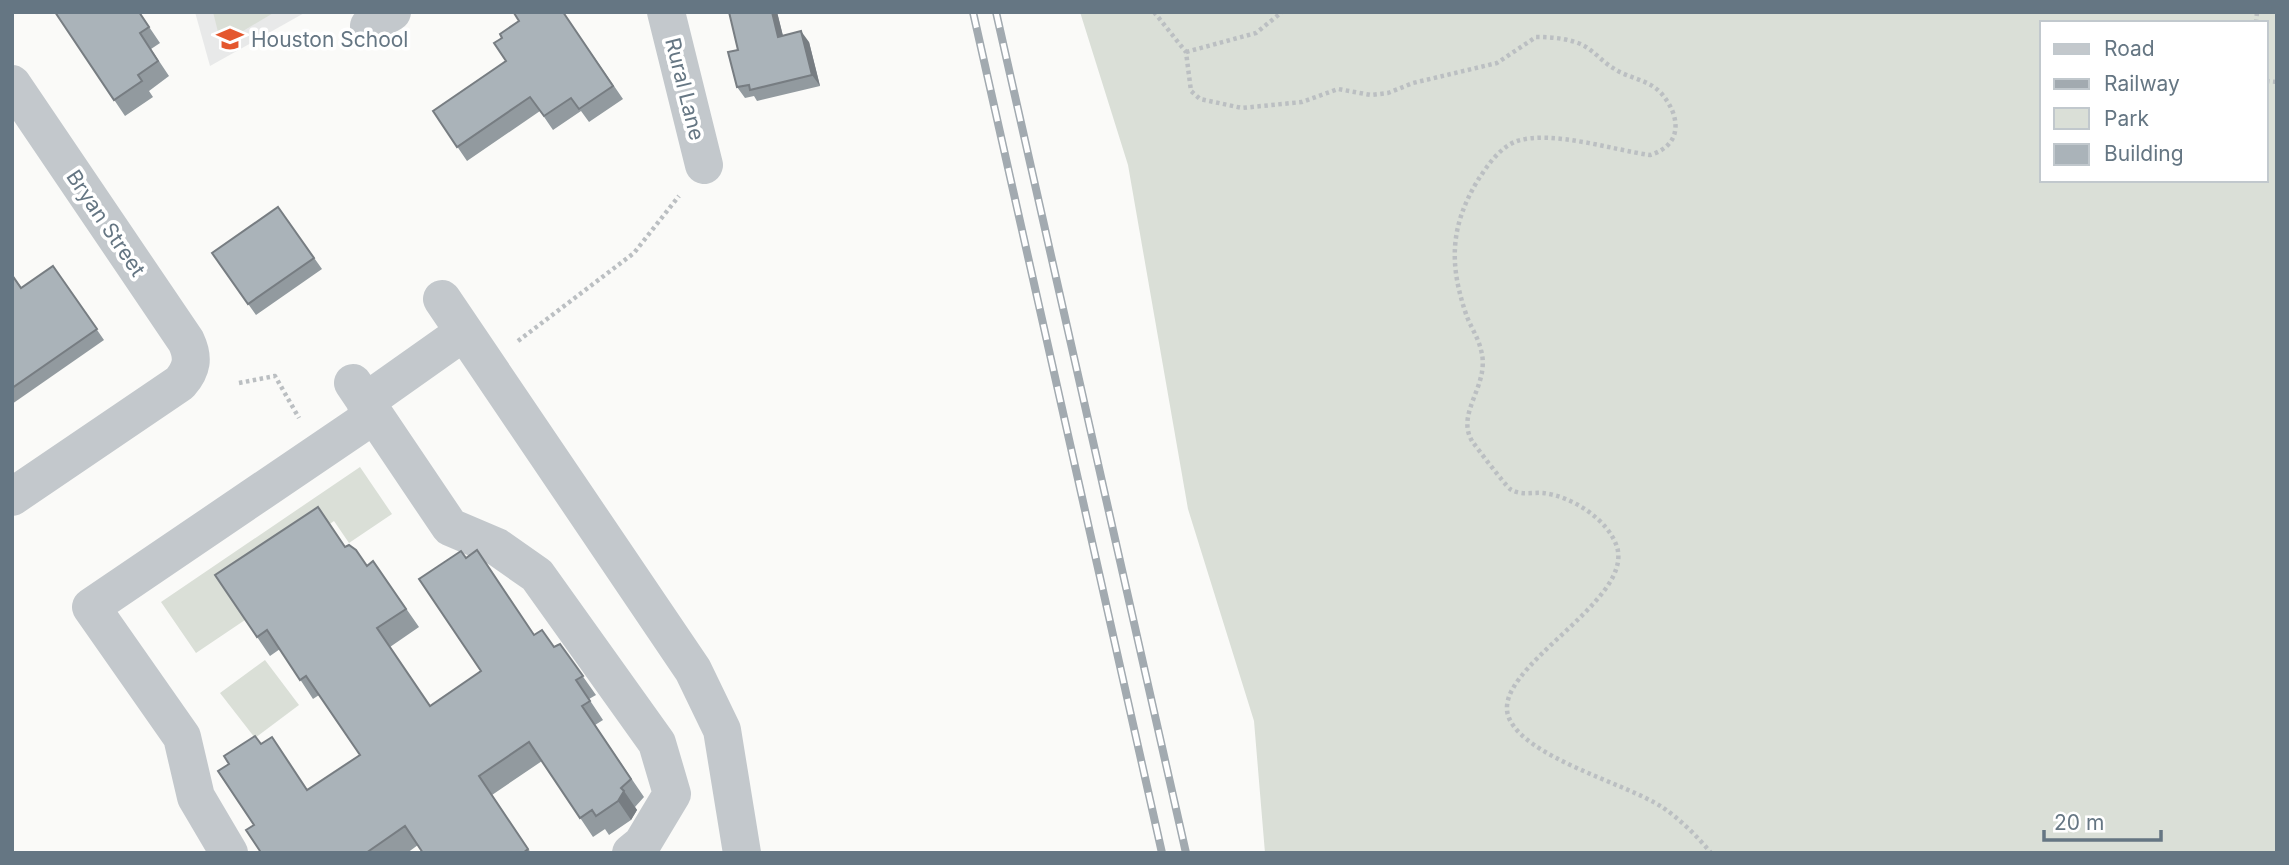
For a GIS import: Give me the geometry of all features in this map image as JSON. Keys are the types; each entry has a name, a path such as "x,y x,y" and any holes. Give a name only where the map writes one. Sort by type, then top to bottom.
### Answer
{"street":[{"name":"Rural Lane","path":"666,12 704,165"},
{"name":"Bryan Street","path":"12,84 160,302 191,352 192,365 180,383 12,496"},
{"path":"442,299 693,670 722,730 742,853"},
{"path":"229,853 196,797 182,737 91,607 319,452 364,400 464,332"},
{"path":"364,400 450,527 497,547 537,575 657,743 672,794 642,844 631,853"}],"path":[{"path":"1154,12 1186,52 1191,91 1200,99 1242,108 1301,102 1338,89 1371,95 1388,93 1413,83 1497,63 1536,37 1581,44 1614,69 1646,82 1661,93 1677,127 1673,142 1664,151 1650,155 1563,140 1517,141 1505,148 1486,168 1464,208 1453,245 1455,274 1466,315 1481,349 1485,373 1470,406 1467,425 1472,441 1510,488 1523,494 1544,493 1570,502 1593,515 1609,531 1618,549 1615,567 1604,592 1537,657 1513,687 1506,707 1510,721 1537,747 1566,764 1662,807 1711,853"},
{"path":"1186,52 1256,33 1282,12"},
{"path":"487,365 634,253 704,165"},
{"path":"239,383 275,376 319,452"}],"shaded area":[{"name":"Houston School","path":"195,12 306,12 210,66"}],"green space":[{"path":"213,12 275,12 221,44"},
{"path":"1080,12 2277,12 2277,853 1265,853 1254,721 1188,509 1128,165"},
{"path":"360,467 392,514 349,543 334,521 228,594 245,620 196,653 161,602"},
{"path":"265,660 299,705 255,738 220,693"}],"building":[{"path":"55,12 139,12 149,27 140,33 158,61 138,75 142,81 114,100"},
{"path":"563,12 613,86 579,109 571,98 544,116 530,97 457,147 433,111 506,61 494,43 502,38 500,34 519,21 514,13"},
{"path":"729,12 772,12 778,37 801,31 812,75 750,90 749,85 737,87 728,52 738,50"},
{"path":"278,207 314,258 248,304 212,253"},
{"path":"53,266 97,329 12,388 12,275 21,288"},
{"path":"318,507 345,547 349,545 356,550 367,566 373,561 406,609 377,628 430,706 481,671 419,579 461,551 466,558 477,550 534,635 542,630 554,647 560,644 583,676 576,680 590,701 582,706 631,779 621,788 624,791 618,801 596,816 592,810 580,818 529,742 479,776 528,849 523,853 423,853 405,826 366,853 258,853 260,851 246,830 254,825 218,771 229,764 224,756 255,736 261,744 272,737 307,790 360,755 306,676 300,680 267,630 257,637 215,575"}],"railway":[{"path":"973,12 1162,853"},
{"path":"996,12 1186,853"}],"place":[{"name":"Houston School","path":"230,39"}]}
